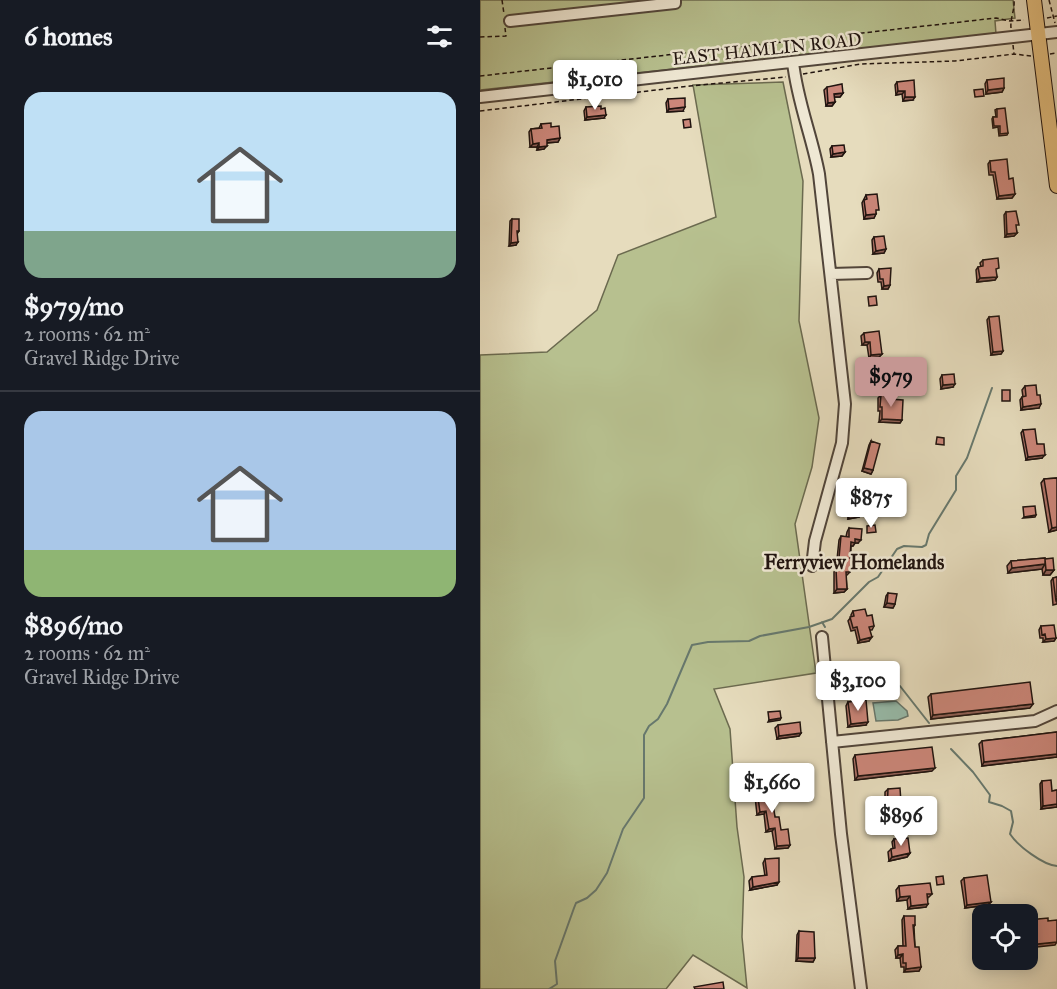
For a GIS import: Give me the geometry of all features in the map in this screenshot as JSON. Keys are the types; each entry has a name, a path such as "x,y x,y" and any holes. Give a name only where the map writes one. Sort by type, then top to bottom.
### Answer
{"main road":[{"path":"1034,0 1057,186"}],"street":[{"path":"510,21 675,3 675,0"},
{"name":"EAST HAMLIN ROAD","path":"480,97 1057,32"},
{"path":"793,62 797,91 819,174 844,385 845,417 838,464 818,531 812,566"},
{"path":"831,274 867,273"},
{"path":"822,637 841,834 861,989"},
{"path":"832,742 1035,721 1057,711"}],"path":[{"path":"480,37 506,36 502,0"},
{"path":"1011,29 1010,21 1015,8 1014,0"},
{"path":"1049,0 1056,17 1055,21"},
{"path":"1050,17 1056,17"},
{"path":"480,76 996,18 1023,21"},
{"path":"1013,48 1014,54"},
{"path":"805,74 861,64 955,61 1014,54 1030,56"},
{"path":"480,111 785,77"}],"shaded area":[{"path":"480,0 1013,0 1015,18 995,21 996,34 480,90"},
{"path":"783,82 803,181 799,321 819,418 812,467 795,524 816,673 714,689 730,729 737,827 744,877 742,937 747,988 693,955 666,989 480,989 480,355 547,352 597,310 618,255 716,217 693,85"},
{"path":"896,701 907,711 908,716 898,720 876,721 873,703"}],"building":[{"path":"1004,78 1004,88 988,90 987,80"},
{"path":"914,80 915,97 905,97 905,91 898,91 897,82"},
{"path":"842,84 843,93 834,94 835,102 828,103 827,87"},
{"path":"983,89 984,96 975,97 974,90"},
{"path":"685,98 685,107 669,109 668,99"},
{"path":"601,106 601,109 605,108 606,115 587,117 586,107"},
{"path":"1005,108 1008,133 1000,134 1000,126 994,126 993,117 997,117 997,109"},
{"path":"690,119 691,127 684,128 683,120"},
{"path":"551,123 551,127 559,126 560,138 547,140 547,146 539,147 539,143 533,144 531,129 542,128 541,124"},
{"path":"844,145 845,152 833,154 832,146"},
{"path":"1007,159 1009,179 1013,178 1015,194 999,196 995,172 991,172 990,161"},
{"path":"877,194 879,210 876,210 876,214 866,215 864,200 867,199 866,195"},
{"path":"1016,211 1019,225 1016,225 1017,233 1007,234 1006,212"},
{"path":"512,219 519,219 519,231 517,231 518,242 511,243"},
{"path":"884,236 886,249 876,251 874,237"},
{"path":"998,258 997,277 980,278 978,267 983,266 983,260"},
{"path":"891,268 890,285 884,286 883,279 880,279 879,269"},
{"path":"876,296 877,305 869,306 868,297"},
{"path":"999,316 1003,351 993,352 989,317"},
{"path":"879,331 882,354 871,355 870,342 865,342 864,333"},
{"path":"954,374 955,384 943,385 942,375"},
{"path":"1036,385 1041,404 1023,407 1022,397 1026,396 1025,386"},
{"path":"1002,390 1010,390 1010,401 1002,401"},
{"path":"881,395 889,395 889,399 903,400 902,420 882,419"},
{"path":"1035,429 1037,444 1044,444 1045,455 1028,457 1023,430"},
{"path":"937,437 944,438 944,445 936,444"},
{"path":"871,441 880,444 873,470 864,468"},
{"path":"1057,478 1057,527 1052,528 1044,479"},
{"path":"886,495 886,502 878,503 877,496"},
{"path":"860,501 862,514 850,515 849,503"},
{"path":"1035,506 1036,515 1024,517 1023,507"},
{"path":"875,525 876,532 867,533 867,526"},
{"path":"849,528 862,529 861,540 855,539 855,543 851,542 850,572 846,572 847,589 837,589 836,569 838,569 841,536 849,537"},
{"path":"1045,558 1045,564 1012,568 1011,561"},
{"path":"1053,558 1054,570 1046,570 1045,559"},
{"path":"1057,577 1057,601 1056,601 1053,578"},
{"path":"888,593 897,594 895,604 887,603"},
{"path":"865,609 867,616 872,615 874,626 869,627 872,637 860,640 857,627 853,628 850,617 854,616 853,611"},
{"path":"1054,625 1056,638 1046,639 1045,634 1042,635 1041,626"},
{"path":"861,662 864,687 853,688 850,663"},
{"path":"892,677 892,684 885,684 884,678"},
{"path":"1030,682 1033,704 933,715 931,694"},
{"path":"866,700 868,722 851,724 848,702"},
{"path":"780,711 781,718 769,720 768,712"},
{"path":"800,722 801,733 779,736 778,725"},
{"path":"1057,732 1057,754 984,762 982,741"},
{"path":"932,747 935,768 858,776 855,755"},
{"path":"1051,780 1052,791 1057,790 1057,804 1043,806 1042,781"},
{"path":"766,782 767,791 771,790 775,817 779,817 781,830 788,829 790,845 777,846 775,828 769,829 766,811 760,812 756,784"},
{"path":"900,788 902,817 890,818 889,811 887,811 888,789"},
{"path":"908,838 910,853 892,857 891,849 895,848 894,839"},
{"path":"779,858 779,882 753,887 752,877 767,875 765,859"},
{"path":"987,875 991,902 967,905 964,878"},
{"path":"943,876 944,884 937,885 936,877"},
{"path":"930,883 932,894 927,894 928,904 911,906 910,896 900,897 899,886"},
{"path":"904,916 915,916 915,925 913,925 915,947 919,947 921,967 906,969 903,954 898,955 898,946 906,946"},
{"path":"1038,919 1057,920 1057,942 1038,944"},
{"path":"799,931 814,932 815,958 798,958"},
{"path":"723,982 724,989 695,989 694,987"}],"waterway":[{"path":"549,989 557,984 555,961 576,903 587,898 596,890 607,873 623,829 644,798 644,735 667,704 692,645 708,642 749,641 760,636 809,627 832,619 869,582 878,577 897,549 904,546 922,547 926,545 929,534 956,490 956,476 967,458 992,388"},
{"path":"822,622 825,627"},
{"path":"900,686 929,723"},
{"path":"951,749 973,772 990,795 989,802 1011,811 1013,822 1010,834 1014,839 1038,859 1057,866"}],"district":[{"name":"Ferryview Homelands","path":"854,562"}]}
